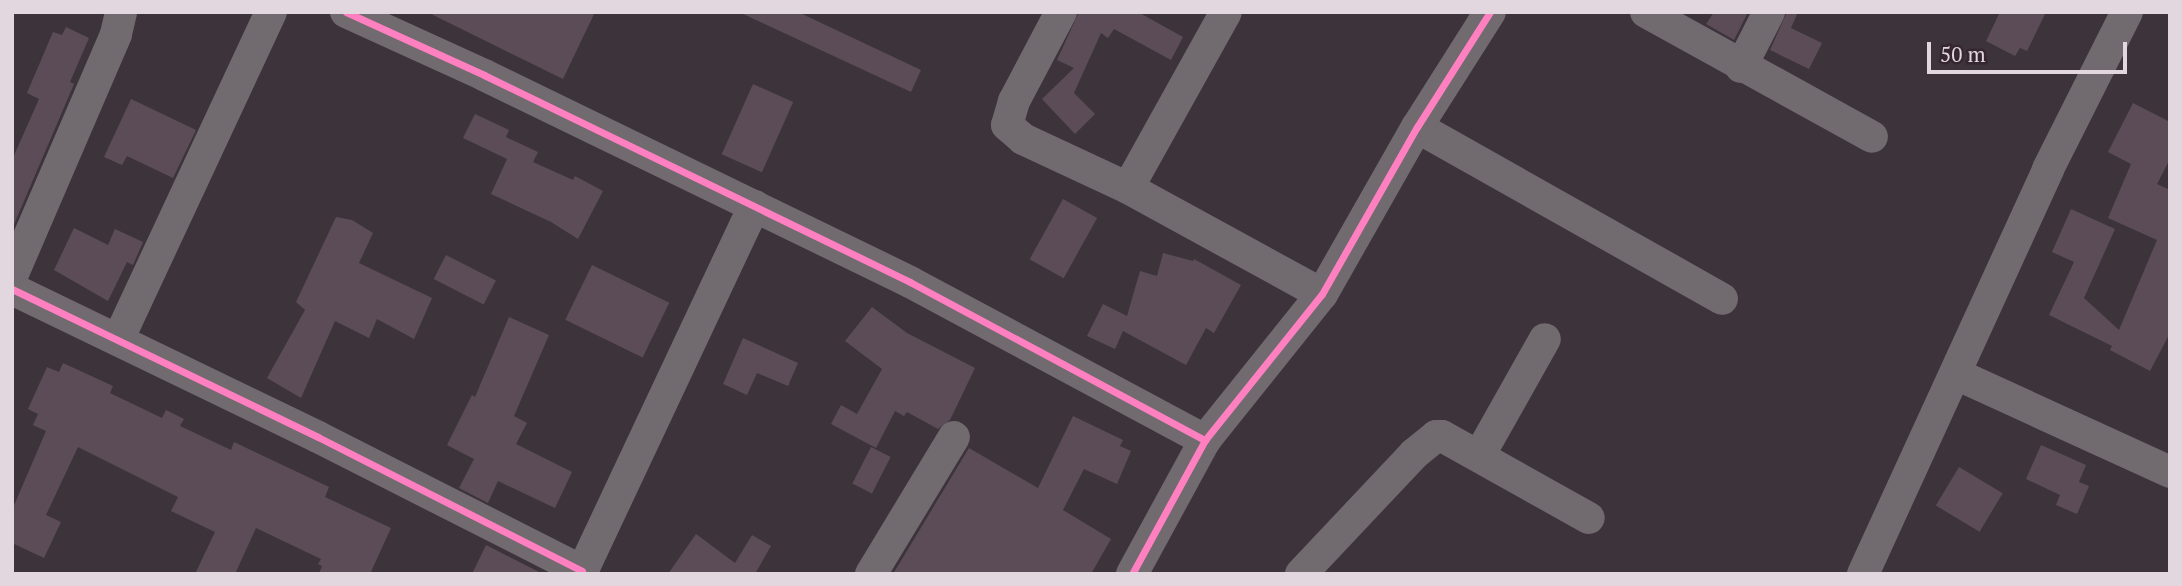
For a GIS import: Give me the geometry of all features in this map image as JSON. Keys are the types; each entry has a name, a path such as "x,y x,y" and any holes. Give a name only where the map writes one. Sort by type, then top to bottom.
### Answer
{"street":[{"path":"12,276 116,34 121,12"},
{"path":"118,341 271,12"},
{"path":"345,12 484,75 910,282 1205,440"},
{"path":"1060,12 1014,101 1007,125 1023,139 1128,188 1322,294"},
{"path":"1128,188 1226,12"},
{"path":"1132,574 1205,440 1322,294 1416,127 1490,12"},
{"path":"1646,12 1741,67 1872,137"},
{"path":"1741,67 1769,12"},
{"path":"1863,574 2048,169 2127,12"},
{"path":"1416,127 1722,299"},
{"path":"12,289 581,573 754,206"},
{"path":"1479,456 1545,339"},
{"path":"1956,374 2170,472"},
{"path":"1301,574 1431,439 1442,436 1589,518"},
{"path":"871,574 954,437"}],"building":[{"path":"427,12 595,12 563,79"},
{"path":"739,12 798,12 921,70 911,92"},
{"path":"1079,12 1138,12 1183,37 1171,60 1114,29 1108,38 1101,33 1074,93 1095,114 1075,134 1042,99 1074,68 1057,60"},
{"path":"1714,12 1748,12 1734,40 1706,24"},
{"path":"1787,12 1798,12 1791,28 1822,43 1809,69 1770,50"},
{"path":"2000,12 2046,12 2027,51 2020,48 2015,56 1986,41"},
{"path":"66,27 89,38 70,82 74,84 12,229 12,160 39,99 27,93 53,32 62,35"},
{"path":"753,84 793,102 762,172 722,154"},
{"path":"131,99 196,130 173,178 127,156 122,165 104,157"},
{"path":"2133,103 2170,122 2170,159 2157,184 2170,190 2170,333 2150,371 2110,350 2112,346 2049,315 2074,262 2052,252 2071,209 2115,229 2084,298 2119,330 2157,240 2108,218 2131,164 2108,152"},
{"path":"475,114 509,130 506,137 538,152 533,162 573,180 575,176 603,191 578,239 551,222 491,194 507,159 463,138"},
{"path":"1063,199 1097,218 1064,278 1030,259"},
{"path":"336,217 352,220 373,233 359,263 432,298 414,339 377,319 369,338 335,321 301,398 267,378 305,310 296,302"},
{"path":"74,228 108,245 115,229 143,242 133,265 127,262 108,301 54,270"},
{"path":"1163,253 1193,261 1194,259 1241,285 1214,333 1206,328 1186,365 1123,331 1115,349 1087,336 1103,304 1127,316 1140,271 1157,276"},
{"path":"446,255 496,280 484,304 434,279"},
{"path":"592,265 669,303 643,358 565,320"},
{"path":"872,307 907,333 975,368 950,420 938,429 907,412 904,416 895,411 876,448 831,424 841,405 857,414 882,369 845,341"},
{"path":"509,317 549,335 514,416 527,423 516,444 572,472 555,508 498,481 488,503 459,488 474,459 447,445 472,395 475,397"},
{"path":"743,338 798,363 788,386 757,373 747,395 723,384"},
{"path":"63,363 113,386 110,393 162,418 166,410 184,419 180,426 231,450 234,442 329,487 325,497 391,528 370,574 319,574 322,566 318,564 321,559 256,528 235,574 195,574 215,532 171,511 178,497 78,447 46,515 61,522 44,558 12,543 12,510 46,431 33,425 38,414 28,409 47,367 59,372"},
{"path":"1073,416 1123,440 1120,446 1131,451 1117,484 1084,469 1063,510 1111,539 1091,574 893,574 969,448 1038,488"},
{"path":"2041,445 2086,465 2079,482 2089,486 2077,514 2056,505 2060,495 2026,479"},
{"path":"871,447 891,457 872,494 852,484"},
{"path":"1959,467 2003,493 1980,532 1936,506"},
{"path":"696,534 735,563 752,535 771,546 755,574 668,574"},
{"path":"486,545 543,574 472,574"}],"cycle path":[{"path":"346,12 484,75 910,282 1205,440"},
{"path":"1132,574 1205,440 1322,294 1417,127 1490,12"},
{"path":"12,289 318,437 582,571"}]}
